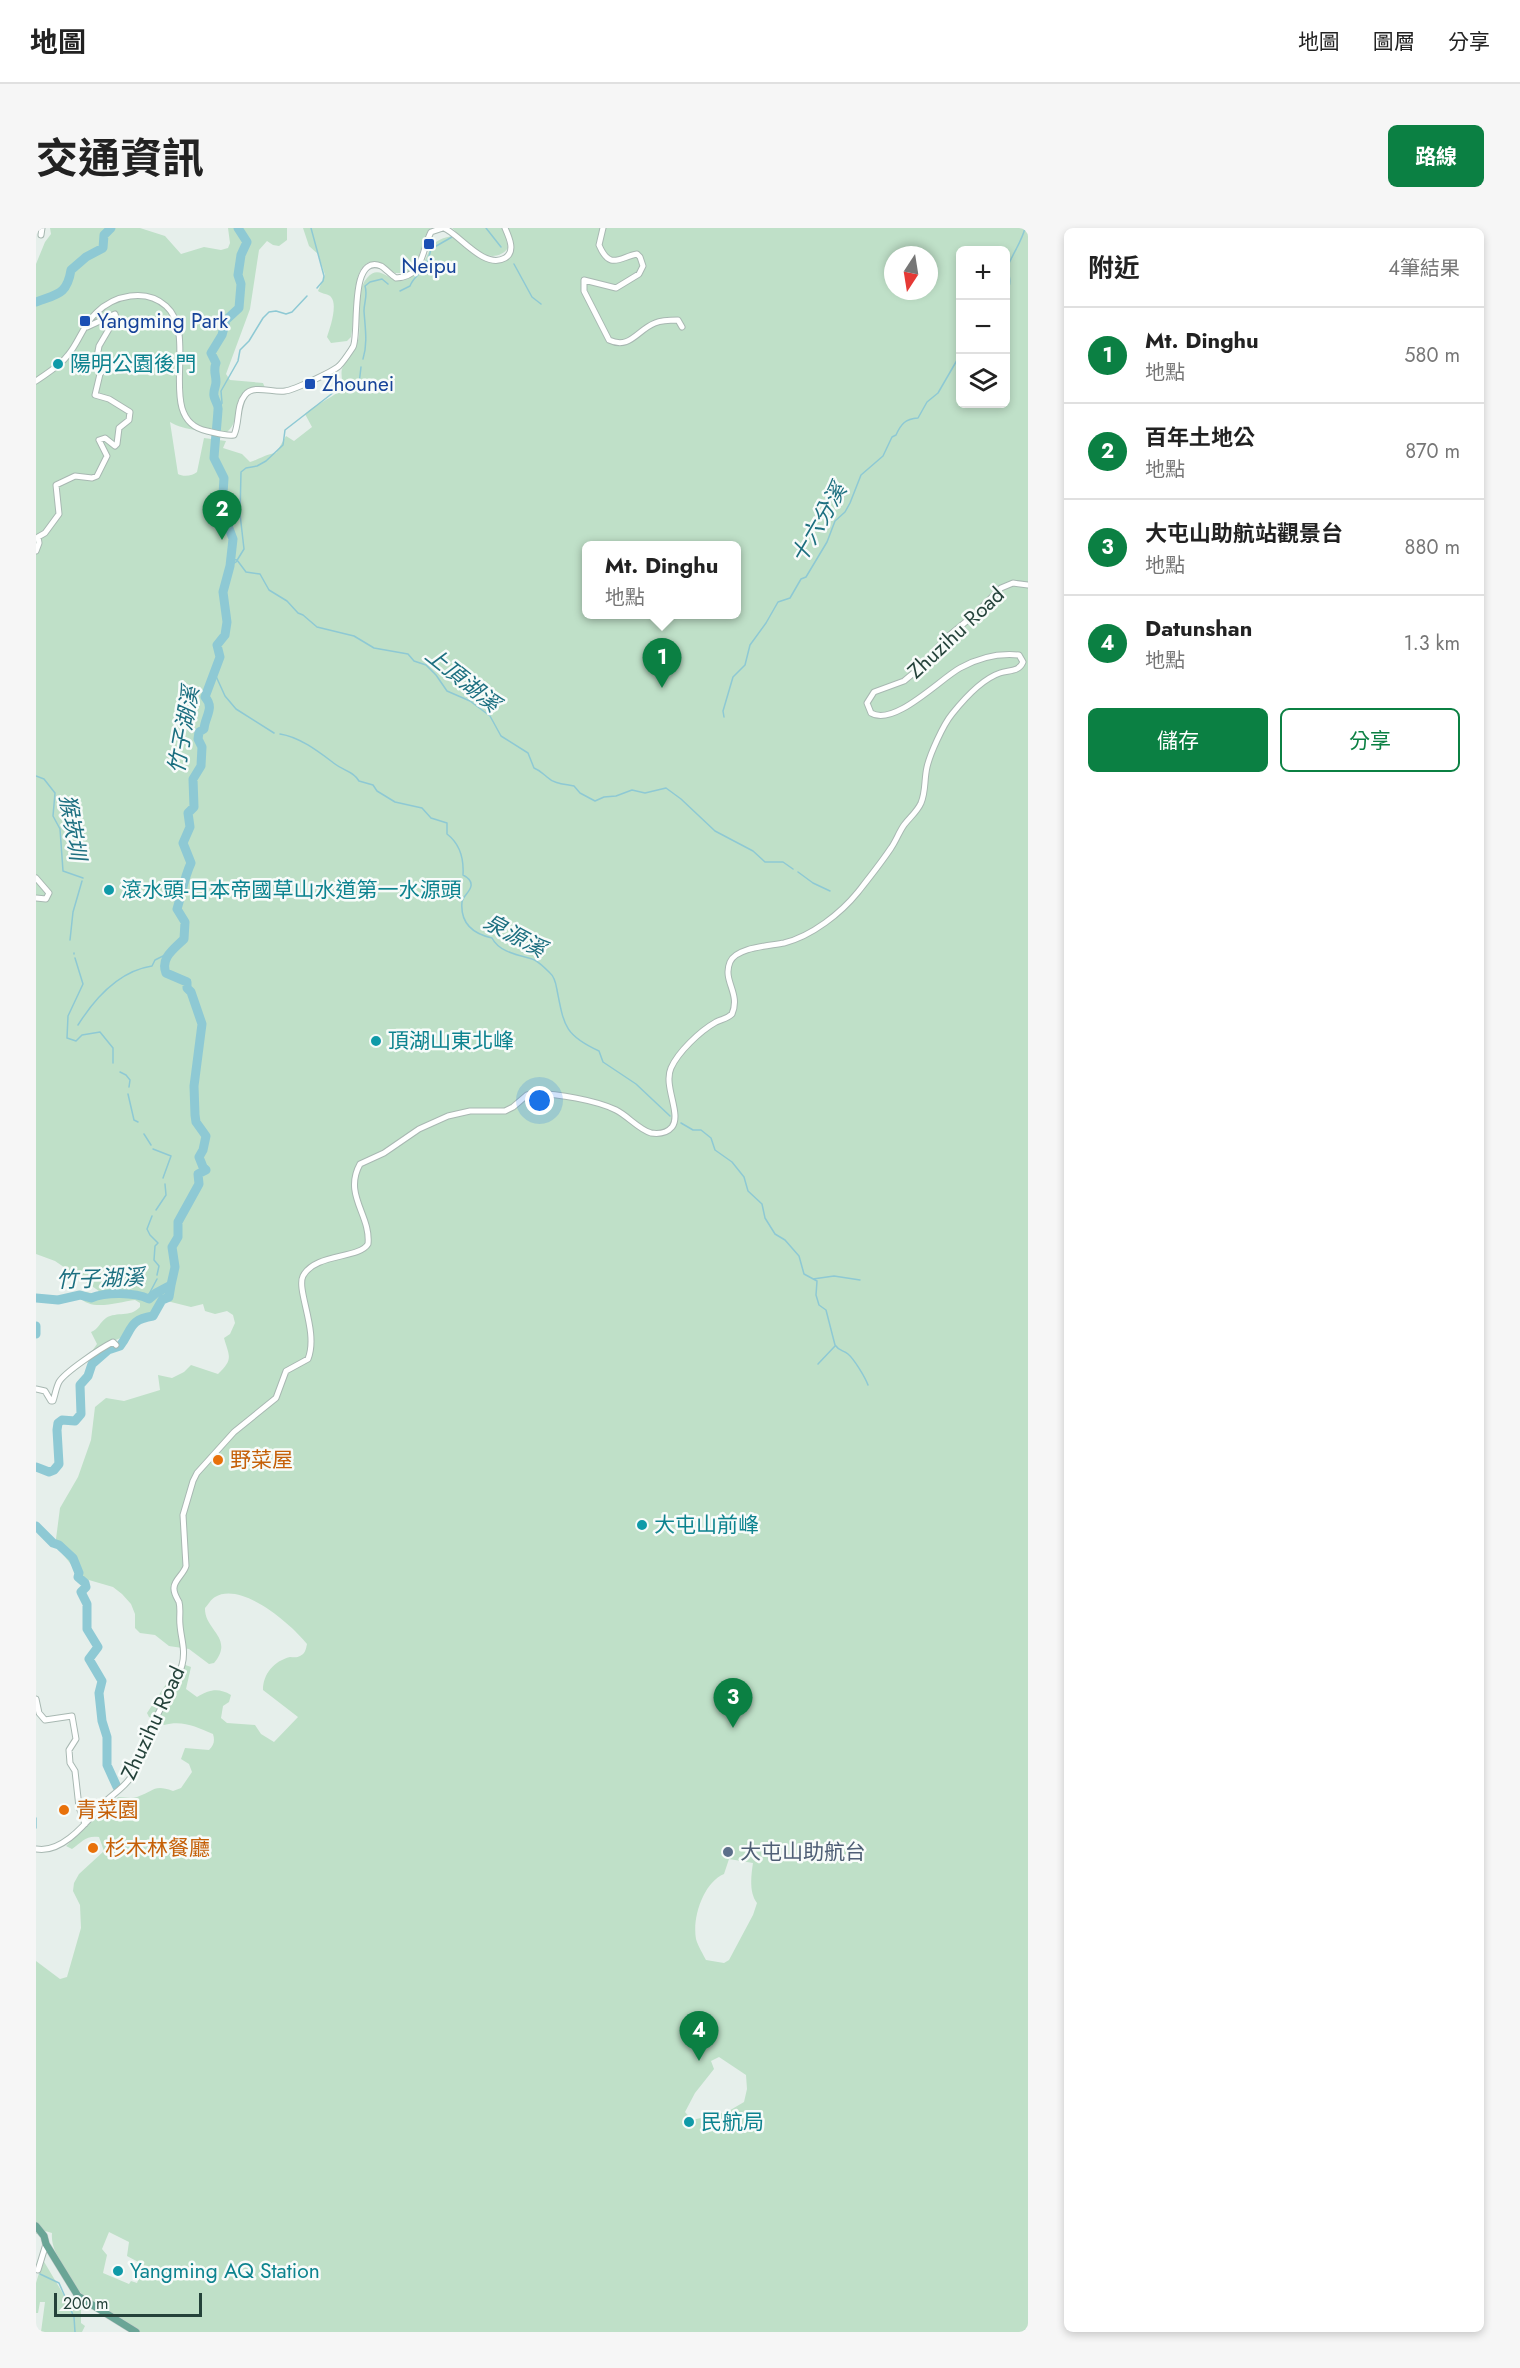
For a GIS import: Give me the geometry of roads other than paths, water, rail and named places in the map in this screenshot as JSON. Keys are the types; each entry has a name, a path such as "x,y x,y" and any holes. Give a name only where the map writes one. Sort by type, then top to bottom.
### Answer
{"main road":[{"path":"36,2226 78,2296 136,2332"}],"street":[{"path":"41,235 42,228"},
{"path":"36,381 68,355 96,313 117,300 131,295 154,299 166,306 175,319 180,338 181,409 189,423 199,430 234,435 240,402 246,393 252,390 282,392 293,389 339,366 354,346 358,287 369,266 382,267 396,278 408,275 421,263 431,232 443,228 451,231 466,247 495,260 505,258 512,247 506,228"},
{"path":"603,228 599,245 610,260 621,261 637,254 643,266 639,274 615,288 585,280 584,291 609,340 616,343 629,342 644,329 661,321 678,320 682,327"},
{"path":"36,551 39,543 38,537 45,533 59,514 56,485 75,477 97,476 107,456 99,440 105,438 115,446 118,428 129,420 130,412 125,407 95,395 100,374 106,367 122,370 121,365 97,357 99,346 116,317 115,314 84,328"},
{"name":"Zhuzihu Road","path":"36,1849 47,1850 55,1847 85,1824 130,1778 156,1716 172,1689 182,1664 184,1647 179,1602 174,1584 186,1566 183,1515 193,1481 197,1473 234,1432 276,1398 286,1371 308,1359 311,1328 302,1286 303,1275 307,1270 325,1260 363,1250 368,1245 368,1232 355,1197 355,1176 360,1164 384,1153 419,1130 448,1116 470,1111 505,1111 527,1095 535,1093 598,1103 617,1111 647,1132 664,1133 670,1129 675,1115 669,1084 670,1071 675,1060 712,1025 732,1014 736,1000 728,976 730,961 734,956 757,947 797,939 809,933 847,904 919,807 924,795 927,765 950,717 966,697 992,677 1015,670 1022,666 1023,662 1019,655 1011,654 984,658 970,663 903,708 888,715 879,717 871,713 867,703 869,699 874,692 904,681 922,666 945,639 1001,588 1013,583 1028,585"},
{"path":"36,878 49,893 46,899 36,898"},
{"path":"36,1389 45,1391 51,1401 54,1401 57,1385 63,1377 104,1347 113,1342 116,1345"},
{"path":"36,1699 39,1713 45,1720 72,1716 75,1739 69,1750 70,1763 75,1771 85,1824"},
{"path":"38,2270 46,2244"}],"waterway":[{"path":"36,302 64,289 71,270 86,257 103,248 104,235 111,228"},
{"name":"竹子湖溪","path":"36,1298 58,1300 80,1295 91,1298 120,1294 149,1299 171,1285 175,1267 172,1247 178,1237 178,1222 199,1184 198,1174 206,1170 199,1157 206,1136 196,1122 194,1086 202,1024 191,992 187,988 187,982 166,973 165,963 169,954 184,939 185,922 177,909 191,863 183,843 190,827 188,813 194,807 193,779 201,766 202,747 198,739 199,732 204,729 209,709 205,697 220,657 217,645 225,635 227,622 223,592 230,566 233,539 224,515 226,505 223,494 224,478 214,458 218,408 214,398 216,363 211,353 222,335 226,320 239,308 241,284 238,275 241,255 247,242 238,228"},
{"path":"311,228 324,276 317,288"},
{"path":"486,228 501,247"},
{"name":"十六分溪","path":"1010,262 1025,228"},
{"path":"400,291 410,286 425,267 431,249 452,237"},
{"path":"514,264 532,297 541,304"},
{"path":"363,359 366,341 365,286 382,279 388,284"},
{"path":"219,408 222,403 221,391 238,361 240,350 249,341 263,318 269,312 276,311 286,314 292,312 307,296"},
{"name":"十六分溪","path":"724,717 723,711 733,677 745,665 750,645 778,602 790,598 801,579 806,577 827,542 835,521 845,512 850,503 861,475 883,456 892,437 904,423 918,418 927,402 938,393 956,362"},
{"path":"230,566 236,562 244,549 240,514 241,472 266,461 283,445 285,430 334,392 359,384 361,367"},
{"name":"上頂湖溪","path":"231,559 237,560 246,572 260,574 269,590 287,601 298,613 317,627 354,636 374,648 408,654 414,661 426,665 447,691 470,701 490,716 501,736 528,753 534,768 553,781 574,786 580,793 595,801 632,790 645,793 666,788 715,831 753,851 765,862 783,862 793,869"},
{"name":"泉源溪","path":"215,674 225,696 236,709 274,733"},
{"name":"泉源溪","path":"280,734 295,738 309,746 351,773 359,781 373,785 377,791 395,802 422,808 431,818 447,823 447,834 455,842 460,852 463,875 469,879 471,884 462,902 466,922 474,931 492,938 504,950 534,960 546,969 554,979 564,1020 572,1034 599,1051 603,1062 636,1084 670,1116"},
{"name":"猴崁圳","path":"36,776 44,779 55,793 53,816 60,829 63,871 83,878"},
{"name":"上頂湖溪","path":"798,872 813,883 830,891"},
{"name":"猴崁圳","path":"70,940 73,912 82,881"},
{"path":"78,1025 109,987 129,974 152,966 155,960 167,954"},
{"name":"猴崁圳","path":"75,958 83,984 68,1016 67,1038 76,1041 82,1035 100,1032 113,1048 113,1063"},
{"name":"猴崁圳","path":"120,1072 130,1080 129,1087"},
{"name":"猴崁圳","path":"128,1094 134,1120 138,1122"},
{"name":"泉源溪","path":"681,1123 693,1130 701,1130 711,1138 715,1150 732,1162 744,1177 748,1191 762,1204 765,1218 775,1234 785,1240 799,1256 804,1274 817,1281 816,1295 819,1305 826,1310 835,1345 850,1356 868,1385"},
{"name":"猴崁圳","path":"144,1134 151,1145"},
{"name":"猴崁圳","path":"153,1149 171,1156 163,1178"},
{"name":"猴崁圳","path":"156,1210 166,1195 165,1184"},
{"name":"猴崁圳","path":"152,1216 147,1229 158,1243 155,1246 154,1260 159,1266 157,1275"},
{"path":"813,1279 834,1276 860,1280"},
{"name":"猴崁圳","path":"147,1298 157,1279"},
{"path":"36,1467 49,1472 59,1464 58,1423 62,1420 75,1421 81,1414 80,1385 88,1376 92,1364 108,1350 120,1346 135,1323 153,1316 162,1300 169,1297 171,1285"},
{"name":"竹子湖溪","path":"36,1326 36,1334"},
{"path":"818,1364 835,1346"},
{"path":"36,1526 73,1558 79,1573 78,1577 85,1583 86,1587 81,1592 87,1604 87,1629 98,1647 89,1659 102,1681 99,1693 102,1721 107,1737 107,1765 117,1787"},
{"path":"36,1818 36,1828"},
{"path":"40,2274 59,2283 74,2317 75,2332"}],"place":[{"name":"Neipu","path":"429,244"},
{"name":"Yangming Park","path":"85,321"},
{"name":"陽明公園後門","path":"58,364"},
{"name":"Zhounei","path":"310,384"},
{"name":"百年土地公","path":"222,540"},
{"name":"Mt. Dinghu","path":"662,688"},
{"name":"滾水頭-日本帝國草山水道第一水源頭","path":"109,890"},
{"name":"頂湖山東北峰","path":"376,1041"},
{"name":"野菜屋","path":"218,1460"},
{"name":"大屯山前峰","path":"642,1525"},
{"name":"大屯山助航站觀景台","path":"733,1728"},
{"name":"青菜園","path":"64,1810"},
{"name":"杉木林餐廳","path":"93,1848"},
{"name":"大屯山助航台","path":"728,1852"},
{"name":"Datunshan","path":"699,2061"},
{"name":"民航局","path":"689,2122"},
{"name":"Yangming AQ Station","path":"118,2271"}]}
